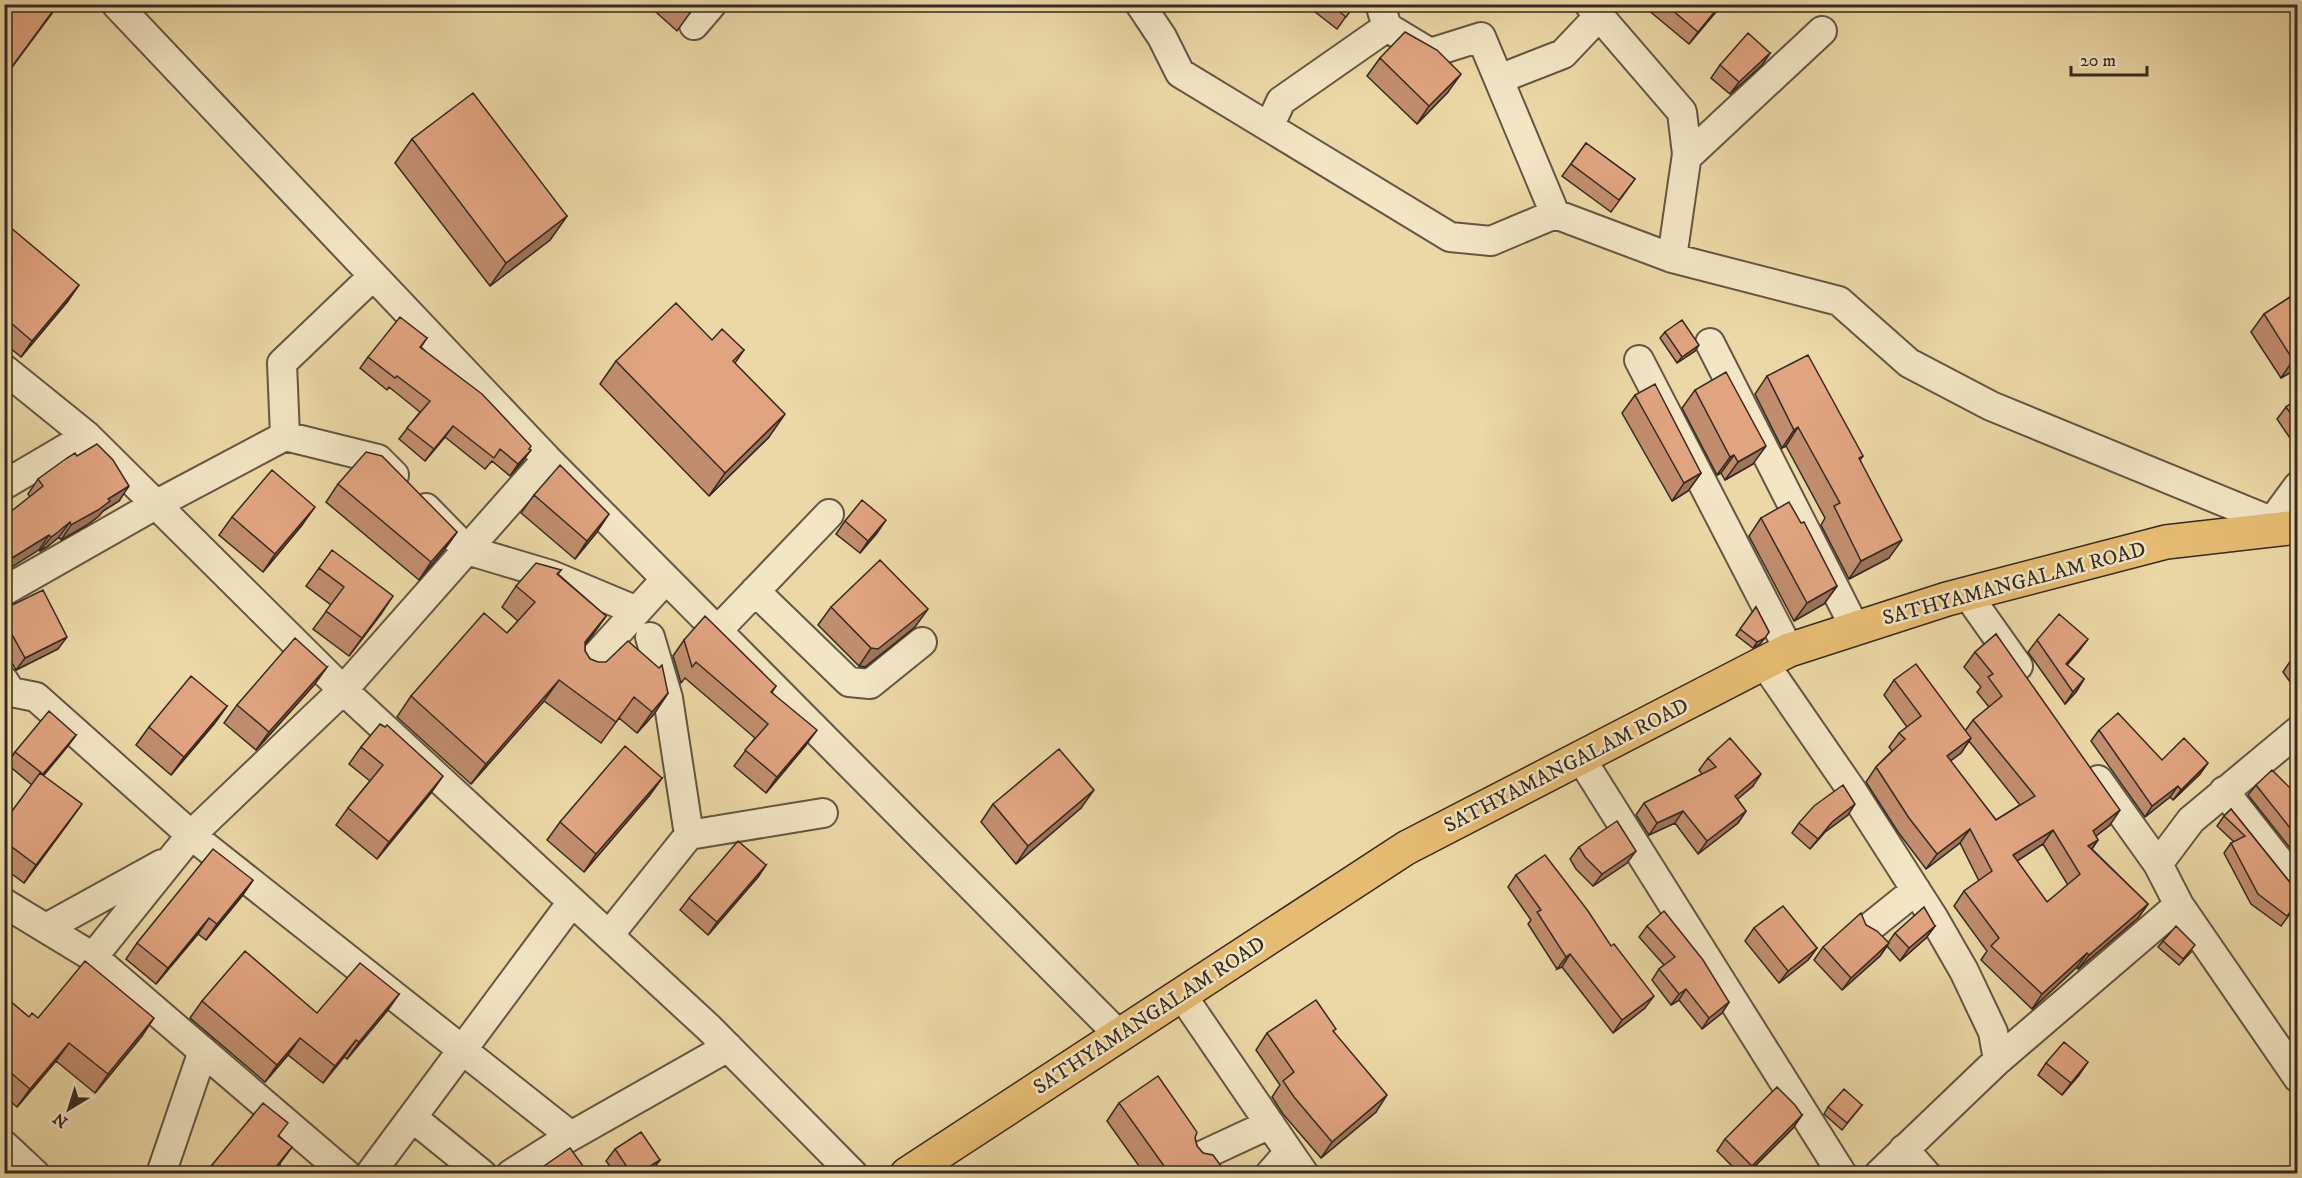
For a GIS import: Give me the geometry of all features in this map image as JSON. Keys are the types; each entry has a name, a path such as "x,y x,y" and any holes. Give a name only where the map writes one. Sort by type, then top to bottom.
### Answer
{"highway":[{"name":"SATHYAMANGALAM ROAD","path":"907,1173 1406,848 1776,657 1855,628 1967,594 2166,542 2286,525"}],"street":[{"path":"116,4 547,459 1119,1035"},
{"path":"1140,4 1162,37 1180,73 1450,237 1491,241 1555,214 1672,258 1839,301 1909,363 1991,406 2286,525 2298,486"},
{"path":"1499,79 1563,54 1594,10 1682,112 1687,157 1672,258"},
{"path":"1269,127 1281,101 1384,16 1430,53 1481,37 1555,214"},
{"path":"1687,157 1822,31"},
{"path":"285,436 282,363 373,276"},
{"path":"1710,343 1855,628"},
{"path":"1639,360 1776,657 1853,792 1916,890 1964,971 1993,1032 1998,1060"},
{"path":"4,369 87,436 343,690 728,1047 853,1173"},
{"path":"4,485 87,436"},
{"path":"4,591 155,505 285,436 378,459 467,550 551,575 637,611"},
{"path":"93,957 183,846 343,690 547,459"},
{"path":"717,631 829,514"},
{"path":"586,667 666,579"},
{"path":"755,591 849,682 870,684 922,642"},
{"path":"1967,594 2035,690"},
{"path":"650,636 668,698 689,835"},
{"path":"4,681 10,692 36,697 183,846 463,1050 571,1136"},
{"path":"2158,864 2191,820 2224,790 2298,731"},
{"path":"1580,757 1842,1173"},
{"path":"2083,758 2158,864 2179,905 2298,1078"},
{"path":"2224,790 2298,885"},
{"path":"609,935 689,835 823,813"},
{"path":"46,928 183,846"},
{"path":"1870,927 1916,890"},
{"path":"370,1173 572,902"},
{"path":"4,903 93,957 346,1173"},
{"path":"1879,1173 1998,1060 2179,905"},
{"path":"1181,994 1296,1163 1270,1173"},
{"path":"511,1173 571,1136 728,1047"},
{"path":"161,1173 203,1051"},
{"path":"413,1118 482,1173"},
{"path":"1199,1157 1270,1124"},
{"path":"4,1145 35,1173"},
{"path":"1904,1149 1926,1173"}],"building":[{"path":"4,4 58,4 8,72 4,69"},
{"path":"680,4 692,4 690,13"},
{"path":"1330,4 1355,4 1346,17"},
{"path":"1665,4 1721,4 1698,32"},
{"path":"1405,32 1437,50 1461,74 1429,106 1380,58"},
{"path":"1748,33 1770,53 1739,82 1720,65"},
{"path":"473,93 567,216 506,263 412,139"},
{"path":"1586,143 1635,179 1619,200 1571,164"},
{"path":"4,222 79,285 32,341 4,317"},
{"path":"2298,292 2298,358 2293,360 2264,314"},
{"path":"676,303 712,340 722,329 744,350 733,361 785,414 725,473 616,361"},
{"path":"400,317 427,338 420,347 482,394 531,446 529,449 531,450 518,464 500,449 494,458 453,426 434,449 407,428 430,401 368,357"},
{"path":"1682,320 1699,345 1682,357 1665,332"},
{"path":"1808,355 1863,456 1859,458 1902,540 1861,561 1834,506 1840,503 1798,427 1794,430 1767,376"},
{"path":"1726,372 1766,446 1738,462 1734,455 1730,457 1695,390"},
{"path":"1655,384 1701,473 1684,483 1635,395"},
{"path":"2298,399 2298,424 2286,407"},
{"path":"97,444 113,460 129,486 108,499 110,501 98,510 71,525 70,522 51,537 49,535 4,563 4,517 43,486 38,479 75,453 77,456"},
{"path":"366,452 382,456 457,532 431,562 338,484"},
{"path":"560,465 609,514 587,541 534,495"},
{"path":"272,470 315,507 275,554 232,517"},
{"path":"862,500 886,520 868,541 845,521"},
{"path":"1789,502 1801,523 1804,522 1837,586 1807,603 1761,518"},
{"path":"332,550 393,596 362,638 326,611 344,587 319,568"},
{"path":"880,560 928,609 878,649 871,648 831,607"},
{"path":"536,563 561,570 557,574 606,616 585,642 585,651 590,659 606,662 628,641 659,668 662,665 668,693 652,712 634,697 616,722 559,680 486,764 411,696 484,613 507,633 535,602 516,586"},
{"path":"43,590 67,637 25,658 4,620 4,609"},
{"path":"1756,607 1769,632 1765,638 1757,642 1740,629"},
{"path":"2059,614 2088,639 2066,664 2084,679 2073,692 2037,640"},
{"path":"705,616 776,686 771,692 817,730 777,777 745,750 768,724 696,662 692,667 684,640"},
{"path":"1996,634 2120,810 2093,831 2098,840 2088,846 2148,904 2089,955 2087,953 2042,994 1991,946 1999,938 1964,891 1992,871 1970,829 1937,854 1909,818 1876,767 1905,739 1899,733 1921,716 1894,680 1916,664 1971,738 1947,756 1996,820 2035,796 1973,720 2002,696 1988,677 1993,674 1975,652","holes":["2053,830 2080,874 2047,902 2013,855"]},
{"path":"295,638 327,667 269,732 237,705"},
{"path":"2298,656 2298,669 2291,660"},
{"path":"191,676 227,706 184,757 149,727"},
{"path":"49,711 76,735 43,774 15,752"},
{"path":"2118,713 2162,760 2184,738 2208,763 2181,790 2178,786 2152,806 2099,730"},
{"path":"380,724 385,727 387,725 443,776 389,842 348,808 383,765 361,747"},
{"path":"1730,738 1761,774 1735,796 1746,811 1707,841 1683,811 1657,823 1644,803 1716,767 1708,758"},
{"path":"625,746 662,778 596,854 560,822"},
{"path":"1059,749 1094,790 1028,846 993,804"},
{"path":"2272,770 2298,796 2298,838 2256,785"},
{"path":"40,773 82,804 36,865 4,841 4,822"},
{"path":"1843,785 1855,804 1832,822 1818,839 1799,823 1814,806"},
{"path":"2231,809 2298,890 2298,903 2287,916 2258,894 2231,843 2245,836 2224,816"},
{"path":"1617,821 1636,851 1602,874 1585,857 1579,847"},
{"path":"738,841 766,865 717,922 689,898"},
{"path":"213,849 253,880 217,924 209,918 168,968 137,943"},
{"path":"1545,855 1588,911 1611,946 1614,944 1654,996 1622,1020 1570,954 1566,957 1537,912 1541,910 1516,875"},
{"path":"1783,906 1817,948 1788,971 1754,928"},
{"path":"1924,907 1935,926 1909,948 1895,933"},
{"path":"1664,911 1703,960 1729,1002 1709,1018 1686,989 1679,994 1659,969 1675,957 1647,926"},
{"path":"1861,913 1866,925 1877,931 1889,943 1851,978 1823,947"},
{"path":"2176,926 2195,945 2183,959 2163,941"},
{"path":"245,951 317,1013 360,963 399,994 359,1042 356,1040 335,1066 300,1038 277,1065 202,1001"},
{"path":"85,961 154,1018 108,1074 69,1043 30,1089 4,1067 4,996 29,1017 32,1013 38,1018"},
{"path":"1316,1000 1336,1029 1333,1031 1387,1095 1332,1142 1283,1081 1294,1072 1267,1033"},
{"path":"2064,1042 2088,1062 2071,1083 2046,1063"},
{"path":"1158,1076 1197,1132 1195,1138 1197,1146 1203,1153 1213,1155 1226,1173 1169,1173 1119,1103"},
{"path":"1777,1087 1802,1115 1752,1166 1725,1139"},
{"path":"1844,1089 1862,1105 1847,1123 1828,1107"},
{"path":"263,1103 288,1123 278,1136 292,1147 271,1173 222,1173 212,1165"},
{"path":"641,1132 660,1160 639,1173 631,1173 615,1149"},
{"path":"570,1148 588,1173 534,1173"},
{"path":"515,1170 528,1171 529,1173 510,1173"}]}
